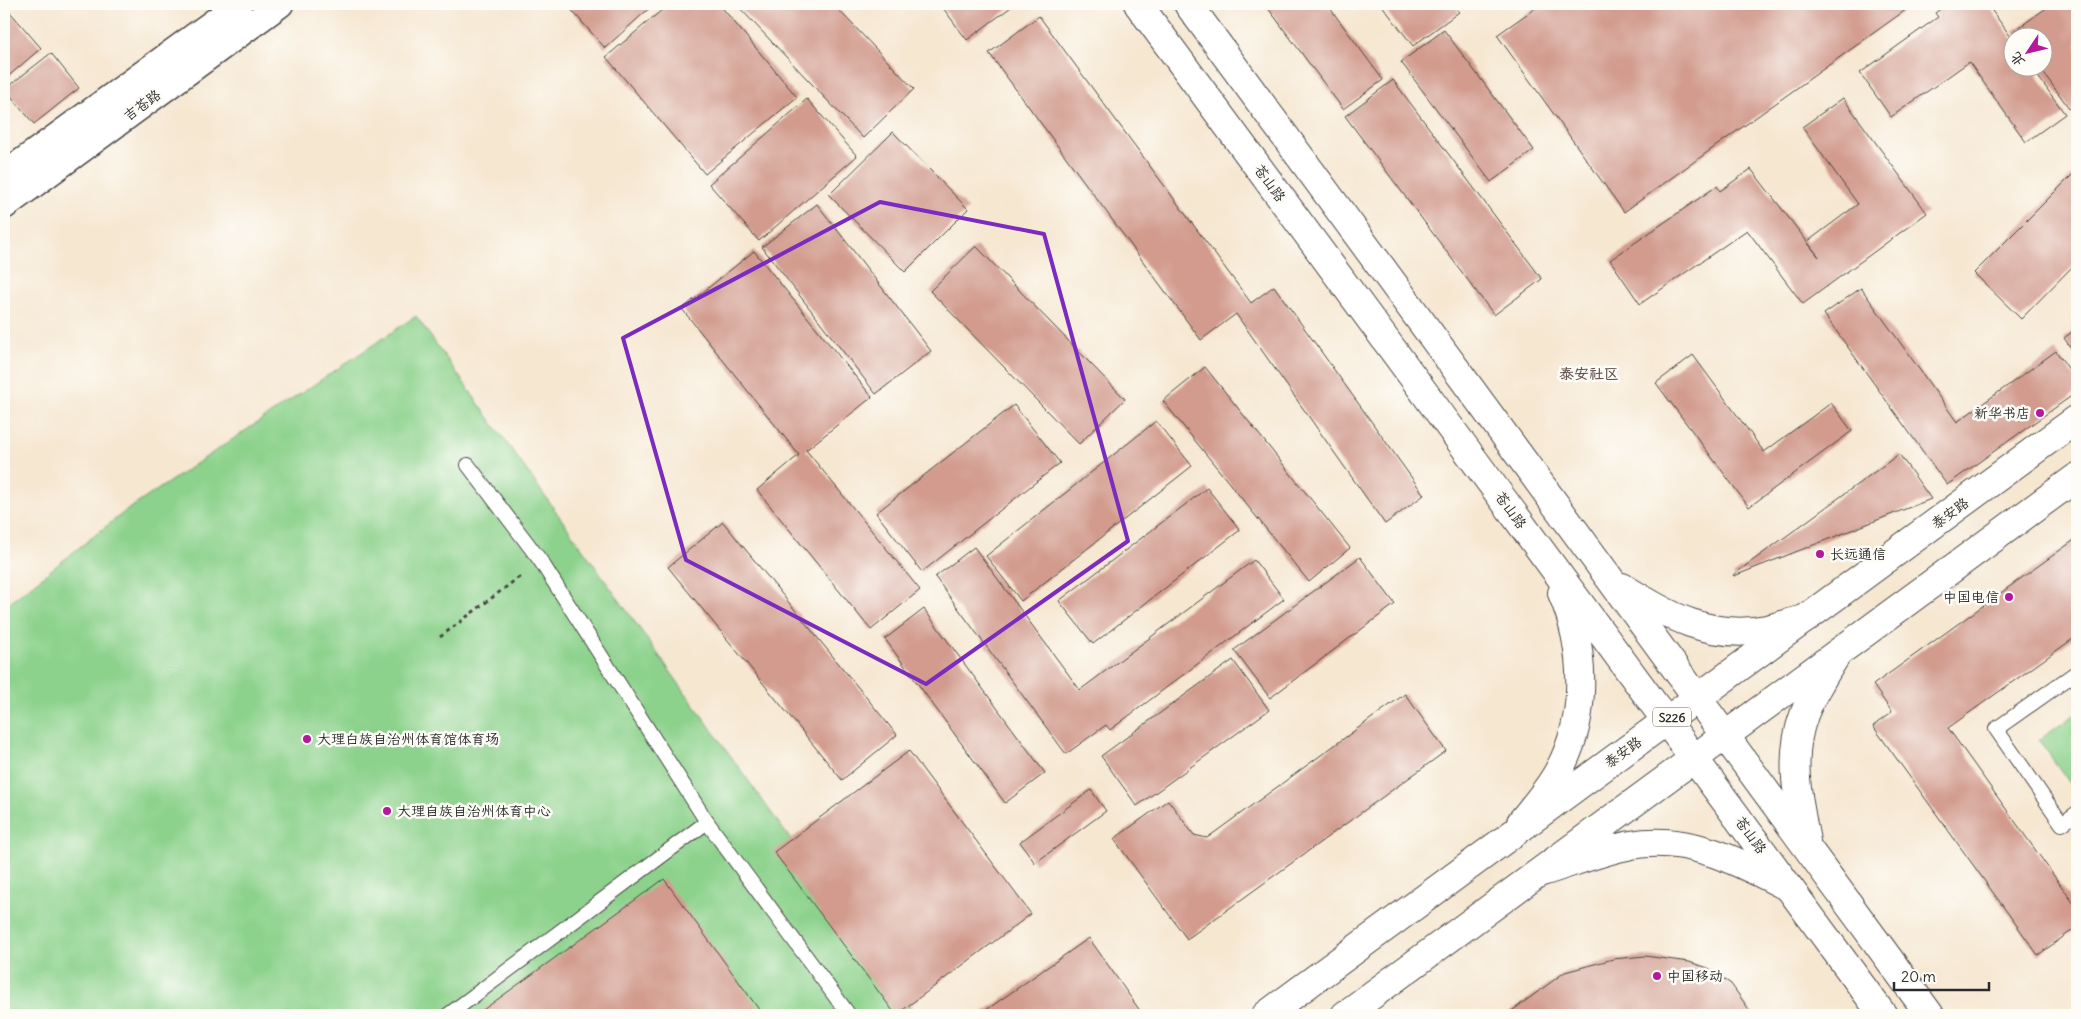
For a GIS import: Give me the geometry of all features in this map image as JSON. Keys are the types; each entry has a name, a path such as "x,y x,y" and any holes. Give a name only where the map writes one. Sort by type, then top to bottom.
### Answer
{"main road":[{"name":"苍山路","path":"1138,4 1883,1015"},
{"path":"1188,4 1930,1015"},
{"name":"泰安路","path":"1266,1015 2077,419"},
{"path":"1345,1015 2077,477"},
{"path":"1509,836 1558,773 1571,743 1578,712 1580,669 1574,631 1566,601 1549,562"},
{"path":"1610,579 1654,607 1683,621 1710,629 1734,632 1757,630 1806,618"},
{"path":"1807,848 1796,783 1797,743 1808,706 1837,654"},
{"path":"1538,873 1625,847 1648,844 1676,844 1721,854 1789,887"}],"street":[{"name":"吉苍路","path":"4,175 239,4"},
{"name":"吉苍路","path":"4,206 280,4"}],"lane":[{"path":"468,466 540,560 707,822 849,1015"},
{"path":"2077,672 1996,729 2062,824 2077,813"},
{"path":"448,1015 707,822"}],"path":[{"path":"440,637 540,560"}],"highlighted area":[{"path":"880,202 1044,234 1128,541 926,684 686,560 623,338"}],"green space":[{"name":"大理自族自治州体育中心","path":"416,316 916,1015 4,1015 4,607 123,513"},
{"path":"2077,713 2077,793 2039,740"}],"building":[{"path":"566,4 654,4 605,48"},
{"path":"669,4 719,4 797,97 705,174 606,57"},
{"path":"736,4 833,4 914,89 863,138"},
{"path":"940,4 1015,4 967,40"},
{"path":"1265,4 1327,4 1383,80 1343,109"},
{"path":"1381,4 1453,4 1459,12 1413,46"},
{"path":"1541,4 1914,4 1624,212 1497,35"},
{"path":"1947,4 1987,4 2005,28 2004,78 2039,78 2065,114 2026,142 1969,62 1891,117 1860,73 1938,17 1935,13"},
{"path":"2052,4 2077,4 2077,119 2047,78 2054,78 2054,28 2018,28"},
{"path":"4,5 41,48 4,80"},
{"path":"1039,16 1251,303 1274,286 1424,495 1385,524 1236,314 1201,340 989,53"},
{"path":"1444,30 1534,150 1491,182 1401,62"},
{"path":"51,53 79,88 34,124 5,89"},
{"path":"1393,80 1542,279 1494,315 1345,116"},
{"path":"1843,98 1927,213 1803,304 1747,230 1640,304 1610,260 1717,186 1720,191 1751,169 1807,242 1858,204 1802,127"},
{"path":"807,99 857,156 759,241 709,184"},
{"path":"893,132 968,209 905,272 829,195"},
{"path":"2077,170 2077,262 2021,319 1974,273"},
{"path":"817,204 931,351 876,394 762,247"},
{"path":"976,246 1125,399 1079,444 930,291"},
{"path":"754,251 872,397 806,450 920,590 871,630 757,490 799,455 682,309"},
{"path":"1861,288 1957,422 2056,351 2077,381 2077,392 1947,485 1824,314"},
{"path":"2077,328 2077,357 2064,338"},
{"path":"1693,355 1764,452 1831,403 1852,431 1749,507 1656,383"},
{"path":"1205,367 1350,548 1309,582 1163,401"},
{"path":"1014,405 1060,463 922,572 876,513"},
{"path":"1156,421 1192,466 1021,601 986,556"},
{"path":"1899,454 1931,499 1733,575"},
{"path":"1207,488 1240,530 1093,644 1059,601"},
{"path":"723,522 897,735 842,780 668,567"},
{"path":"2077,538 2077,636 1948,728 2077,908 2077,927 2038,955 1873,726 1892,712 1873,685"},
{"path":"974,547 1080,690 1254,560 1284,599 1110,730 1106,725 1066,754 935,577"},
{"path":"1360,557 1395,604 1270,698 1234,650"},
{"path":"924,609 1045,773 1005,803 885,639"},
{"path":"1233,660 1269,710 1137,806 1101,756"},
{"path":"1405,694 1446,751 1187,939 1114,839 1168,800 1194,835 1207,838"},
{"path":"909,751 1031,914 896,1015 774,852"},
{"path":"1091,790 1106,811 1035,863 1020,842"},
{"path":"664,879 763,1015 476,1015"},
{"path":"1089,938 1143,1015 979,1015"},
{"path":"1645,956 1689,962 1708,968 1731,984 1753,1015 1506,1015 1565,972 1613,959"}],"place":[{"name":"新华书店","path":"2040,413"},
{"name":"长远通信","path":"1820,554"},
{"name":"中国电信","path":"2009,597"},
{"name":"大理白族自治州体育馆体育场","path":"307,739"},
{"name":"大理自族自治州体育中心","path":"387,811"},
{"name":"中国移动","path":"1657,976"}],"district":[{"name":"泰安社区","path":"1589,373"}]}
